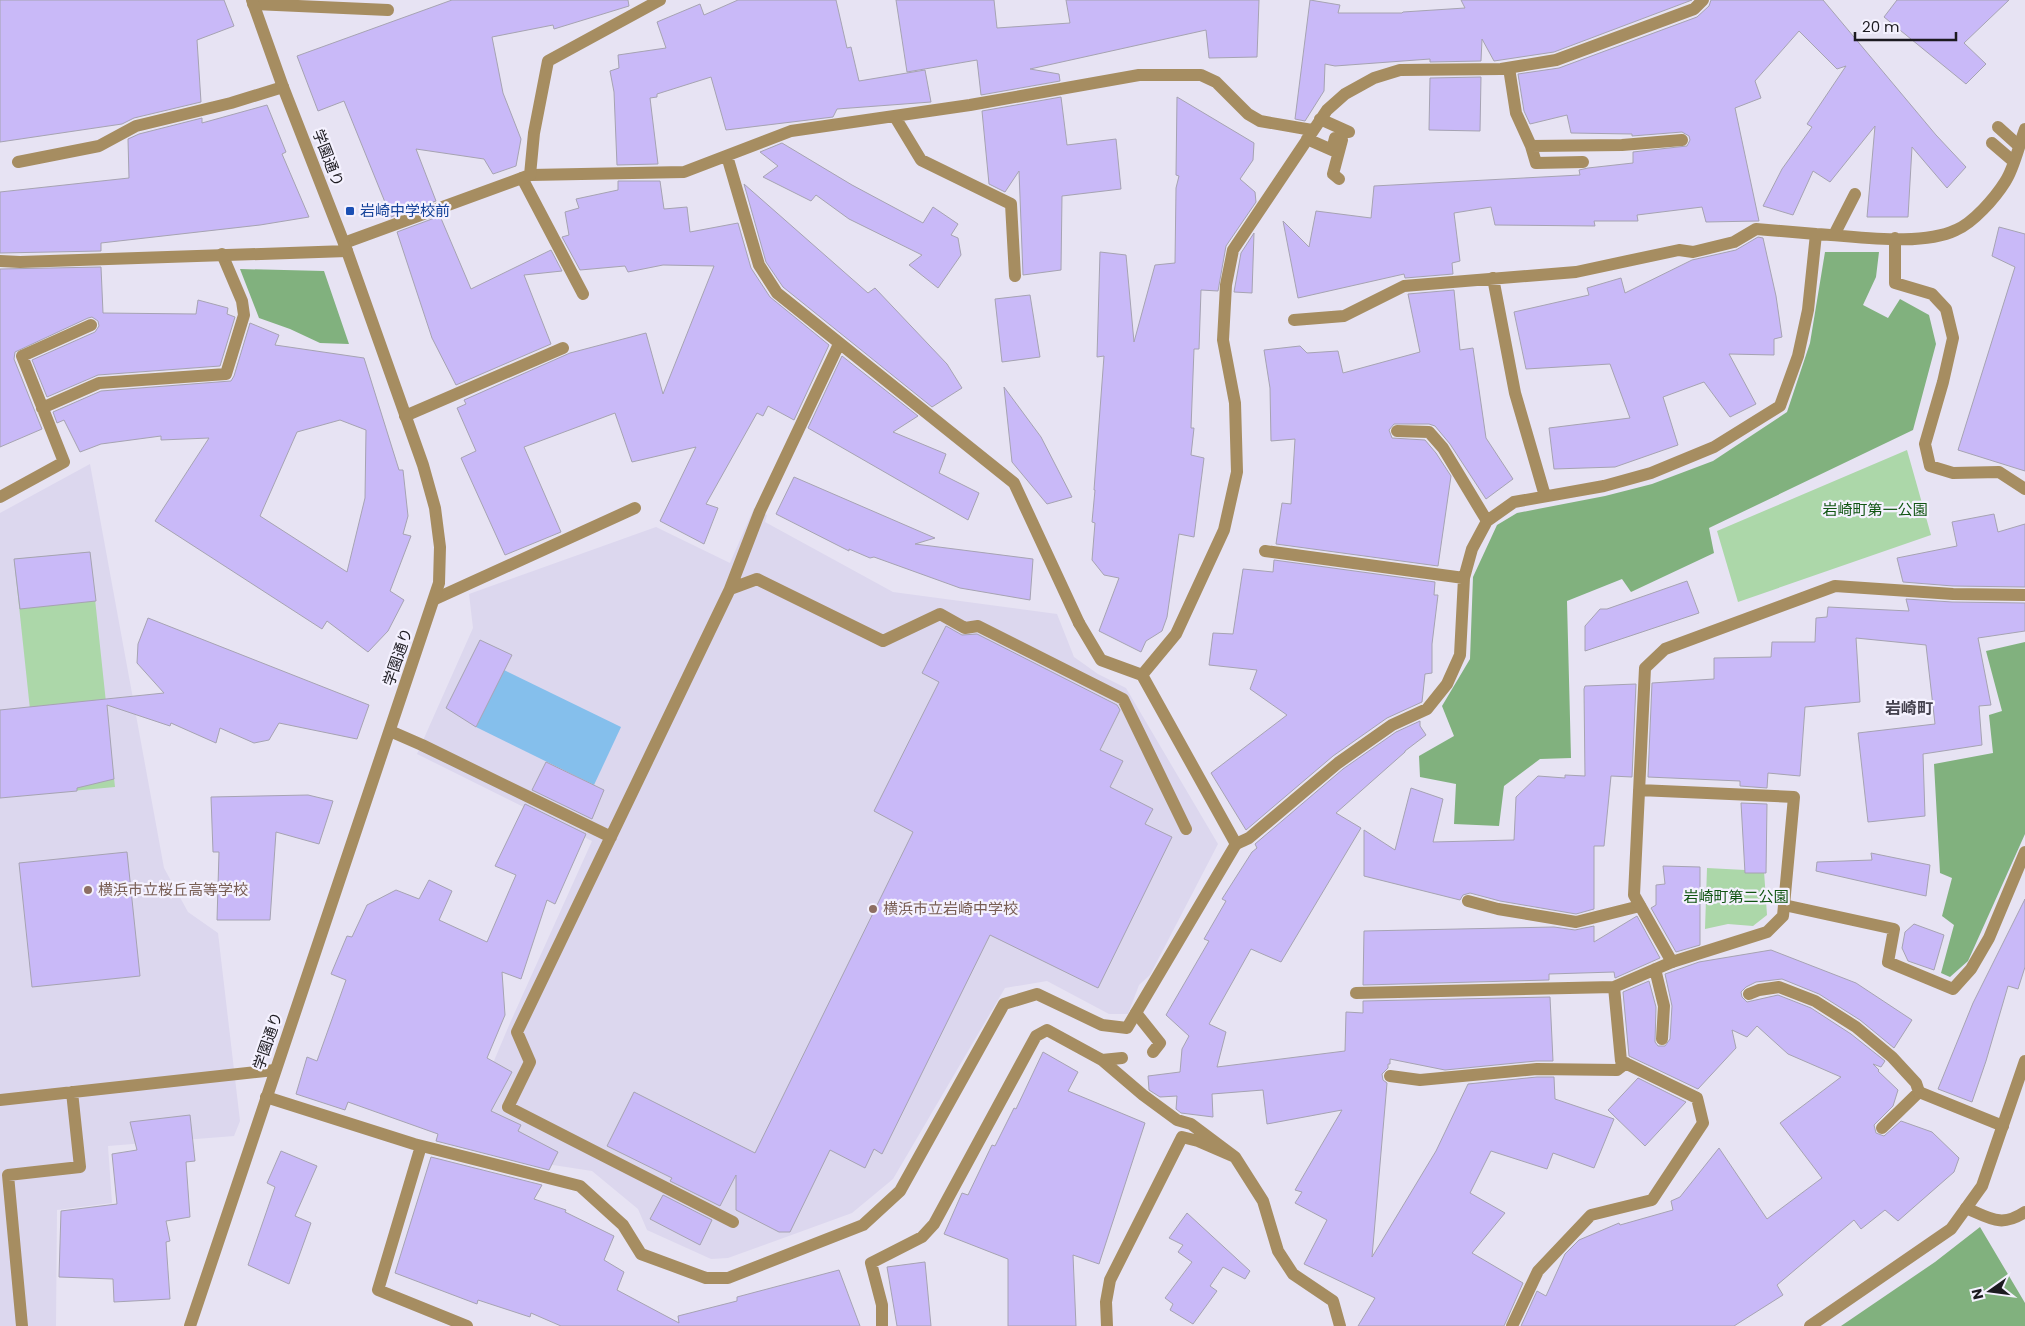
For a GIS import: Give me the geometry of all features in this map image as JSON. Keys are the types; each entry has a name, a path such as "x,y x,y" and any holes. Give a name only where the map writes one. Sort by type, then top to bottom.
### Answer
{"street":[{"path":"583,294 526,176 548,61 660,0"},
{"path":"1142,674 1176,634 1224,530 1238,472 1235,403 1222,340 1226,285 1233,250 1309,134 1327,110 1345,94 1374,78 1400,70 1509,68 1556,60 1694,9 1703,0"},
{"path":"252,2 388,10"},
{"name":"学園通り","path":"190,1326 439,583 440,547 435,508 423,465 345,247 282,87 252,2"},
{"path":"1509,68 1516,112 1531,146 1536,163 1583,162"},
{"path":"0,261 20,262 222,254 345,247 526,176 684,172 791,132 970,105 1139,75 1201,75 1216,82 1248,114 1260,121 1309,134 1332,150 1335,138 1342,140 1333,174 1339,180"},
{"path":"18,162 100,146 136,126 231,104 282,87"},
{"path":"895,116 921,160 1011,204 1015,276"},
{"path":"1320,119 1349,132"},
{"path":"1998,127 2019,146"},
{"path":"1294,320 1344,316 1404,286 1576,272 1627,259 1679,250 1693,252 1734,242 1756,229 1896,238 1940,236 1958,229 1979,213 2006,182 2025,129"},
{"path":"1531,146 1622,144 1682,140"},
{"path":"1992,143 2013,161"},
{"path":"1622,144 1625,158"},
{"path":"727,156 759,265 777,293 1014,483 1079,623 1101,660 1142,674 1236,844"},
{"path":"1834,235 1855,194"},
{"path":"266,1097 421,1146 580,1186 623,1225 641,1254 706,1278 728,1278 863,1225 900,1191 1004,1004 1037,994 1102,1025 1127,1028 1236,844 1249,838 1338,763 1392,725 1427,709 1447,684 1460,655 1464,578 1472,549 1487,521 1514,502 1604,486 1651,473 1714,447 1780,406 1798,356 1808,310 1816,234"},
{"path":"1896,238 1896,282 1932,294 1946,309 1953,338 1943,382 1925,444 1930,466 1953,473 1998,472 2025,489"},
{"path":"42,408 99,383 226,374 244,315 242,300 222,254"},
{"path":"1493,278 1515,393 1545,496"},
{"path":"0,497 64,462 22,356 91,325"},
{"path":"733,1222 508,1107 530,1062 517,1032 730,589 760,511 839,344"},
{"path":"405,416 563,348"},
{"path":"1398,431 1429,432 1443,448 1487,521"},
{"path":"435,599 636,508"},
{"path":"1265,551 1464,578"},
{"path":"730,589 757,579 883,641 940,614 965,628 978,626 1123,699 1186,829"},
{"path":"1672,962 1634,895 1645,668 1665,649 1835,586 1953,594 2025,595"},
{"path":"390,731 422,744 611,837"},
{"path":"1356,993 1614,987 1672,962 1767,932 1783,916 1794,798 1639,790"},
{"path":"1784,904 1894,929 1888,962 1953,989 1972,969 1989,938 2025,852"},
{"path":"1468,902 1576,922 1640,906"},
{"path":"1655,969 1664,1006 1662,1039"},
{"path":"1512,1326 1538,1271 1584,1222 1591,1215 1652,1200 1703,1123 1697,1098 1621,1061 1614,987"},
{"path":"1749,994 1759,990 1779,987 1815,1001 1856,1027 1892,1057 1916,1083 1919,1092 2002,1126"},
{"path":"1136,1013 1160,1042 1153,1052"},
{"path":"882,1326 882,1305 871,1263 922,1237 934,1224 1036,1036 1047,1030 1102,1060 1143,1095 1178,1120 1191,1124 1235,1157 1263,1202 1278,1251 1293,1274 1333,1301 1340,1326"},
{"path":"1102,1060 1122,1058"},
{"path":"1810,1326 1952,1229 1982,1186 2025,1061"},
{"path":"1390,1076 1420,1080 1537,1069 1617,1070 1626,1063"},
{"path":"0,1100 275,1070"},
{"path":"22,1326 8,1175 80,1168 72,1092"},
{"path":"1882,1128 1919,1092"},
{"path":"1107,1326 1106,1302 1110,1280 1182,1137 1198,1141 1235,1157"},
{"path":"421,1146 378,1290 468,1326"},
{"path":"1966,1208 2001,1222 2014,1220 2025,1212"}],"shaded area":[{"name":"横浜市立桜丘高等学校","path":"90,464 164,868 188,912 218,933 240,1121 234,1136 108,1146 112,1203 57,1210 56,1326 0,1326 0,513"},
{"name":"横浜市立岩崎中学校","path":"754,508 767,515 765,522 893,592 1057,614 1074,657 1098,674 1126,688 1218,844 1150,975 1139,985 1128,1014 1109,1014 1047,981 1005,988 893,1179 852,1213 728,1258 711,1259 647,1230 638,1209 592,1171 514,1159 460,1141 510,1023 592,841 417,754 473,628 469,594 656,527 730,563"}],"green space":[{"path":"1825,252 1879,252 1876,277 1863,305 1888,318 1900,299 1929,315 1936,344 1913,430 1709,528 1714,553 1631,592 1622,579 1567,601 1571,758 1540,759 1504,786 1499,826 1454,824 1456,784 1420,777 1419,756 1454,736 1442,706 1470,659 1473,577 1497,525 1517,513 1605,496 1652,484 1713,461 1787,412 1810,343"},
{"path":"240,269 324,271 349,344 320,343 290,329 259,318"},
{"name":"岩崎町第一公園","path":"1907,450 1931,535 1738,602 1717,531"},
{"path":"90,552 115,787 39,794 14,559"},
{"path":"2025,642 2025,834 1968,961 1950,977 1941,973 1954,925 1942,916 1952,878 1940,873 1934,764 1993,753 1989,715 2002,711 1986,651"},
{"name":"岩崎町第二公園","path":"1707,868 1764,871 1767,915 1753,926 1728,924 1705,929"},
{"path":"1980,1227 2025,1303 2025,1326 1841,1326 1935,1262"}],"water":[{"path":"504,670 621,727 594,785 476,727"}],"building":[{"path":"0,0 224,0 234,26 197,40 201,102 134,118 122,124 0,142"},
{"path":"452,0 628,0 629,6 554,29 553,25 492,37 503,93 521,139 516,166 493,174 484,159 416,149 436,201 391,217 344,101 318,111 297,56"},
{"path":"738,0 836,0 847,48 851,47 859,81 925,70 931,102 837,109 833,117 726,130 711,77 657,94 657,97 650,98 658,164 617,165 614,92 610,71 619,68 618,55 666,48 657,22 700,4 704,15"},
{"path":"896,0 994,0 997,28 1070,23 1066,0 1259,0 1257,57 1209,58 1206,30 1030,69 1059,74 1060,81 981,95 977,60 907,72"},
{"path":"1310,0 1340,5 1338,13 1402,13 1465,8 1461,0 1692,0 1554,52 1494,61 1482,39 1481,61 1430,62 1430,59 1335,66 1325,64 1324,91 1305,121 1295,119"},
{"path":"1711,0 1823,0 1936,135 1966,167 1947,188 1912,147 1908,217 1867,217 1875,126 1830,182 1813,171 1793,215 1763,206 1782,169 1812,127 1807,124 1846,66 1837,69 1799,31 1755,81 1761,98 1735,108 1759,221 1706,222 1702,207 1637,215 1638,221 1594,221 1595,226 1495,225 1491,207 1454,213 1460,261 1452,263 1453,274 1405,278 1404,274 1298,298 1283,221 1309,247 1316,211 1371,218 1374,186 1580,175 1579,170 1633,163 1633,152 1687,146 1690,140 1689,136 1682,132 1632,136 1632,134 1571,133 1567,115 1530,124 1524,111 1518,74 1559,68 1697,17 1709,6"},
{"path":"1897,0 2009,0 1964,43 1986,64 1966,84 1884,17"},
{"path":"1481,77 1480,131 1429,130 1430,78"},
{"path":"1061,97 1067,145 1116,139 1121,189 1062,196 1061,270 1023,275 1019,171 1005,192 989,184 982,111"},
{"path":"1177,97 1254,143 1253,160 1240,179 1255,192 1256,202 1226,246 1218,291 1201,290 1199,349 1194,349 1191,428 1194,428 1191,455 1204,458 1194,537 1179,534 1167,617 1162,631 1146,641 1141,652 1099,631 1119,578 1104,575 1092,560 1095,523 1092,522 1104,356 1097,357 1100,252 1126,255 1134,342 1155,265 1175,263 1176,188 1179,176 1176,175"},
{"path":"267,105 286,152 282,154 309,217 260,225 101,243 101,251 0,253 0,192 129,178 128,139 139,134 202,118 202,123"},
{"path":"782,143 852,185 923,223 933,207 958,224 951,235 958,238 961,255 938,288 909,265 922,255 849,219 816,195 811,201 763,177 778,166 760,152"},
{"path":"618,181 660,181 664,209 687,207 690,232 738,223 751,268 770,297 829,345 794,420 768,406 763,416 757,413 706,504 718,508 704,544 660,521 696,447 632,462 615,413 524,447 561,532 505,555 461,458 476,451 457,408 466,404 464,400 570,353 646,333 663,394 714,266 663,265 628,272 625,266 580,270 562,237 569,235 565,212 579,208 576,199 618,190"},
{"path":"744,184 868,293 875,288 947,364 962,388 932,407 783,287 766,262"},
{"path":"440,216 471,289 551,250 562,271 524,275 551,344 456,385 432,338 397,232"},
{"path":"1999,227 2025,234 2025,471 1958,450 2015,267 1992,256"},
{"path":"1254,233 1252,293 1234,292 1241,253"},
{"path":"1758,237 1763,238 1776,296 1782,337 1774,339 1774,355 1729,354 1756,404 1730,417 1704,382 1663,397 1678,445 1615,467 1554,469 1549,428 1630,418 1610,364 1526,369 1514,312 1589,295 1587,288 1621,278 1625,293 1692,260 1736,250"},
{"path":"101,267 103,313 196,314 198,300 228,308 227,314 235,317 220,366 98,375 47,397 32,360 95,332 99,326 98,321 92,317 88,318 15,352 14,359 42,429 0,447 0,269"},
{"path":"1454,290 1460,350 1473,348 1486,438 1513,479 1486,499 1450,444 1435,426 1429,424 1394,424 1389,430 1392,438 1425,440 1451,476 1438,566 1276,544 1282,503 1291,504 1295,439 1271,441 1270,388 1264,350 1300,346 1307,353 1338,351 1343,373 1420,352 1408,294"},
{"path":"1030,295 1040,357 1002,362 995,299"},
{"path":"250,323 279,335 275,345 364,358 399,470 403,470 408,516 403,534 411,536 390,591 404,600 388,631 368,652 327,621 322,629 155,521 209,438 161,440 161,436 101,444 80,452 64,420 57,423 53,412 101,391 231,381","holes":["340,420 366,430 365,498 347,572 260,516 297,432"]},
{"path":"842,356 918,416 893,432 946,454 939,473 979,493 968,520 808,428"},
{"path":"1004,387 1041,437 1072,497 1047,504 1012,462"},
{"path":"794,477 935,538 915,544 1033,559 1030,600 960,588 874,557 870,558 849,549 849,551 776,514"},
{"path":"1994,514 1998,532 2025,524 2025,587 1953,586 1903,582 1897,558 1957,546 1952,522"},
{"path":"90,552 96,601 20,609 14,559"},
{"path":"1274,560 1435,582 1434,595 1438,595 1432,644 1432,673 1425,674 1422,702 1387,718 1333,756 1246,830 1211,773 1287,715 1250,689 1257,670 1209,665 1213,633 1233,634 1243,569 1273,572"},
{"path":"1687,581 1699,613 1585,651 1585,626 1600,609 1607,609"},
{"path":"1906,599 2025,603 2025,631 1978,638 1991,705 1979,706 1982,745 1923,754 1925,816 1868,822 1858,733 1935,724 1926,645 1856,638 1860,702 1805,707 1800,776 1768,773 1767,788 1740,786 1740,781 1648,777 1652,683 1714,679 1714,658 1771,657 1772,642 1815,642 1816,618 1827,617 1828,607 1909,611"},
{"path":"148,618 369,705 357,739 279,723 269,740 254,743 220,728 216,743 171,723 170,726 107,705 114,779 77,788 77,791 0,798 0,710 164,693 137,663 138,644"},
{"path":"946,626 962,635 977,634 1117,705 1120,710 1100,750 1123,761 1110,787 1153,809 1145,824 1172,837 1098,988 990,935 882,1154 874,1149 865,1168 830,1150 790,1232 779,1232 736,1210 736,1175 720,1206 670,1181 672,1178 607,1146 634,1092 755,1153 913,832 874,811 939,682 922,673"},
{"path":"480,640 512,655 476,727 446,708"},
{"path":"1636,684 1632,777 1611,776 1604,846 1594,846 1594,909 1576,914 1500,901 1470,893 1463,895 1460,900 1364,876 1364,830 1395,850 1411,788 1443,799 1433,842 1514,840 1516,797 1538,776 1565,778 1565,775 1585,776 1585,686"},
{"path":"1420,721 1420,726 1426,735 1405,751 1336,813 1361,828 1281,962 1251,949 1209,1024 1226,1032 1217,1067 1345,1051 1346,1012 1363,1013 1363,1001 1550,997 1553,1061 1445,1070 1390,1059 1388,1068 1382,1074 1383,1080 1387,1083 1372,1257 1436,1151 1468,1084 1554,1077 1555,1099 1614,1119 1594,1168 1553,1153 1547,1169 1491,1151 1470,1193 1505,1213 1472,1253 1523,1283 1504,1326 1358,1326 1375,1298 1304,1264 1327,1220 1295,1203 1302,1192 1295,1190 1342,1110 1267,1124 1263,1090 1212,1094 1213,1117 1181,1113 1176,1109 1177,1096 1160,1097 1149,1090 1148,1076 1180,1072 1182,1049 1189,1036 1166,1015 1209,941 1204,939 1226,901 1222,899 1252,852 1257,848 1255,844 1343,769 1396,732"},
{"path":"546,762 604,790 592,819 532,790"},
{"path":"308,795 333,801 319,844 276,832 270,920 217,920 219,852 213,852 211,797"},
{"path":"1741,803 1767,804 1766,873 1745,873"},
{"path":"525,804 586,834 555,904 547,900 521,979 502,972 505,1015 487,1058 512,1072 491,1111 521,1125 518,1131 558,1152 549,1170 436,1141 438,1134 348,1102 345,1110 296,1094 307,1057 317,1061 346,980 331,974 347,936 352,937 367,905 396,890 419,899 429,880 452,891 439,920 487,942 516,875 495,866"},
{"path":"127,852 140,976 32,987 19,863"},
{"path":"1871,853 1930,865 1926,896 1816,871 1817,862 1872,860"},
{"path":"1663,866 1700,867 1700,945 1676,952 1651,908 1656,905 1656,885 1665,884"},
{"path":"2025,899 2025,967 2018,989 2008,986 1972,1102 1938,1089 1973,1003"},
{"path":"1637,916 1660,958 1615,978 1614,972 1549,974 1549,980 1363,985 1364,931 1554,927 1575,930 1594,926 1594,942"},
{"path":"1914,924 1944,935 1934,970 1908,961 1902,948 1905,932"},
{"path":"1771,950 1856,983 1912,1020 1894,1048 1860,1020 1819,994 1782,979 1756,982 1741,992 1742,997 1747,1002 1778,995 1811,1008 1851,1034 1885,1061 1881,1067 1873,1064 1898,1090 1893,1106 1874,1125 1876,1133 1884,1136 1901,1121 1932,1132 1959,1158 1954,1172 1898,1221 1885,1210 1861,1229 1854,1220 1777,1285 1783,1295 1734,1326 1521,1326 1537,1291 1546,1296 1565,1254 1579,1240 1619,1223 1620,1225 1673,1210 1671,1201 1680,1197 1719,1148 1767,1219 1822,1178 1780,1123 1841,1077 1788,1054 1757,1026 1747,1037 1732,1030 1736,1048 1698,1089 1629,1056 1623,992 1649,981 1656,1007 1655,1042 1658,1046 1665,1046 1670,1039 1672,1006 1665,974 1699,962"},
{"path":"1043,1052 1078,1072 1068,1091 1145,1123 1099,1264 1073,1255 1076,1326 1008,1326 1008,1259 944,1234 962,1193 968,1195 992,1145 995,1146 1014,1108 1016,1109"},
{"path":"1638,1078 1686,1102 1645,1146 1608,1110"},
{"path":"190,1115 195,1161 186,1162 190,1217 166,1221 170,1241 166,1242 170,1299 114,1302 113,1279 59,1277 61,1211 117,1204 112,1154 137,1150 130,1122"},
{"path":"281,1151 317,1166 295,1216 311,1223 289,1284 248,1265 275,1187 267,1183"},
{"path":"431,1157 542,1185 534,1199 566,1210 565,1212 614,1236 604,1260 624,1272 617,1290 679,1323 678,1316 737,1301 737,1297 839,1270 860,1326 561,1326 531,1313 530,1317 478,1300 477,1304 395,1273"},
{"path":"663,1195 712,1220 700,1245 650,1219"},
{"path":"1187,1213 1250,1271 1245,1279 1223,1267 1210,1286 1217,1291 1193,1324 1170,1310 1173,1304 1165,1298 1192,1262 1178,1252 1183,1245 1169,1238"},
{"path":"925,1262 931,1326 897,1326 887,1267"}],"place":[{"name":"岩崎中学校前","path":"350,211"},
{"name":"横浜市立桜丘高等学校","path":"88,890"},
{"name":"横浜市立岩崎中学校","path":"873,909"}],"district":[{"name":"岩崎町","path":"1909,708"}]}
